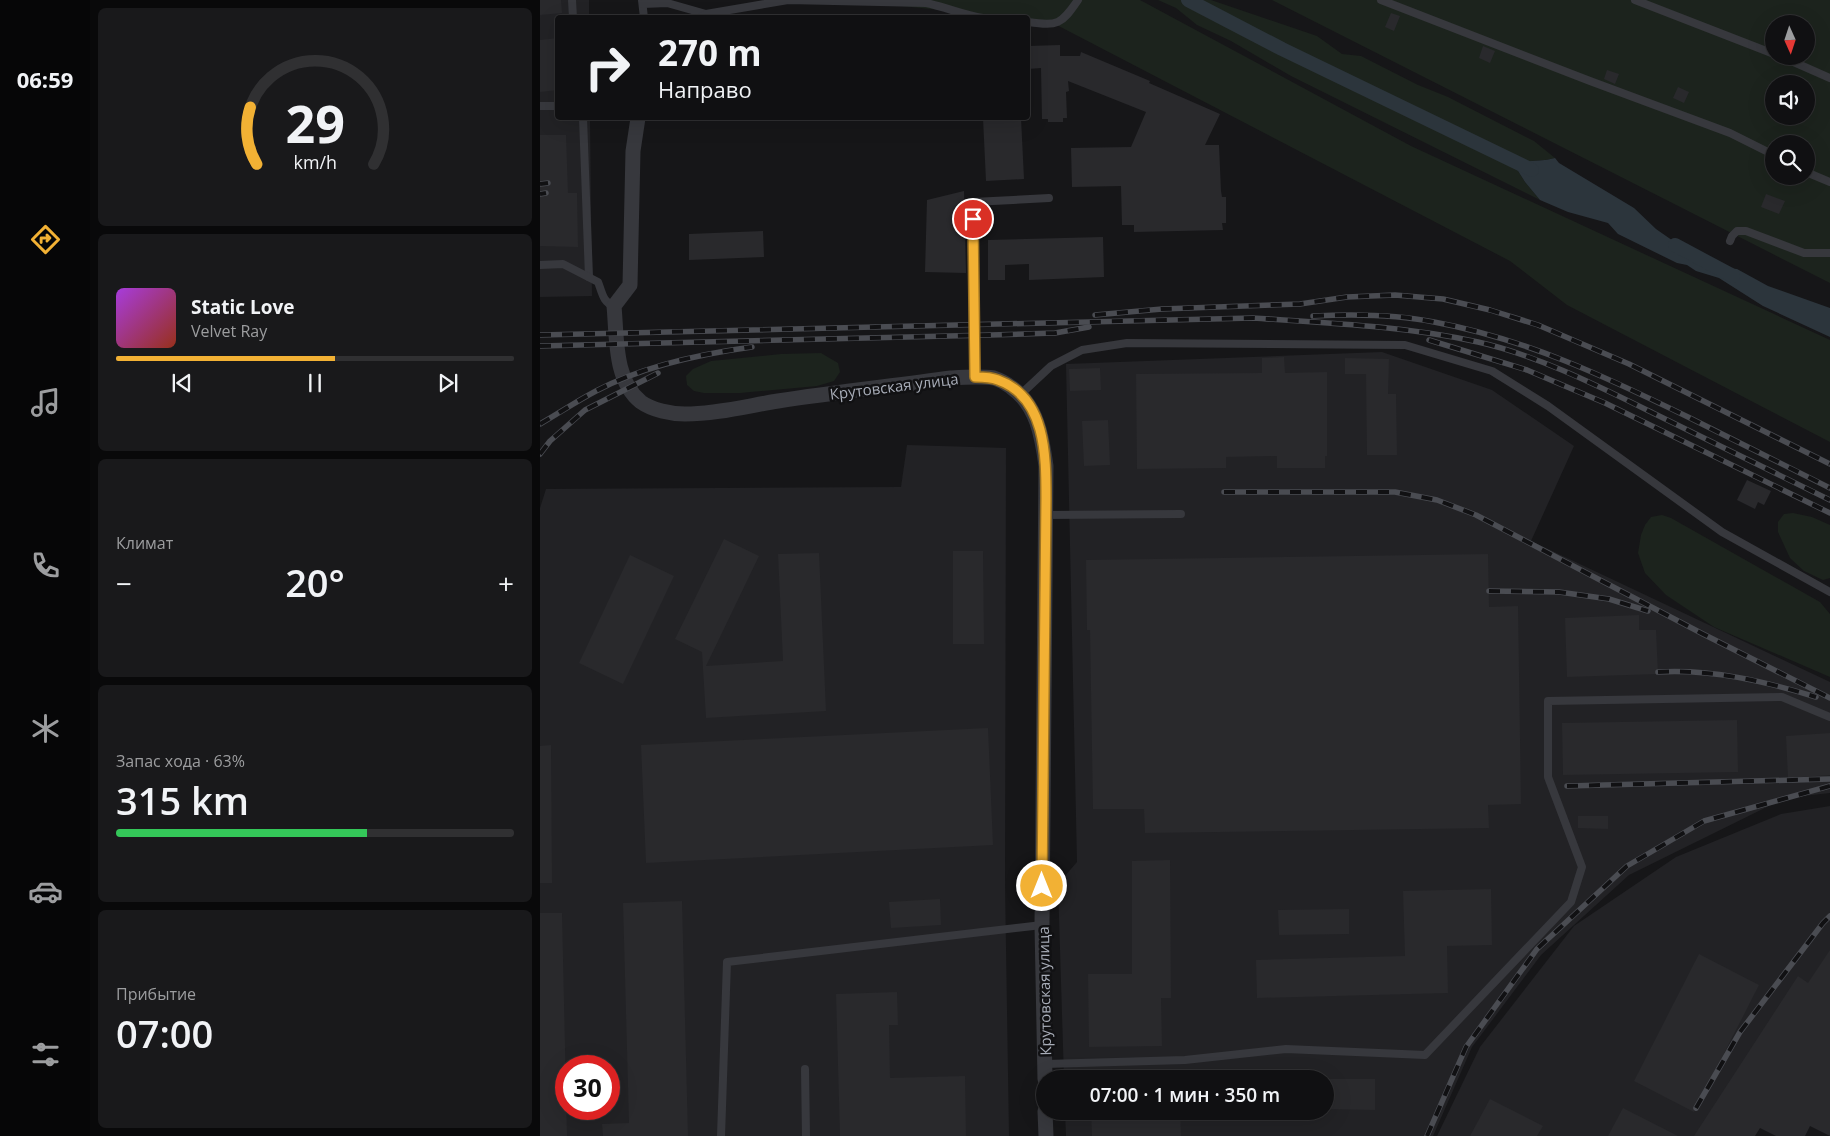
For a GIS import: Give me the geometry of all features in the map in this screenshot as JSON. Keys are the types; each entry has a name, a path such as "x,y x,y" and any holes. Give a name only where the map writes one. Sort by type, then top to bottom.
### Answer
{"street":[{"path":"614,306 630,285 634,151 638,120"},
{"name":"Крутовская улица","path":"614,306 620,366 624,379 628,387 642,402 658,409 682,414 703,413 951,378 975,377 995,378 1021,394 1036,418 1043,439 1046,466 1042,925 1045,1070"},
{"path":"1045,1120 1046,1136"}],"lane":[{"path":"572,0 573,15"},
{"path":"708,15 788,0 926,3 944,6 965,15"},
{"path":"1030,22 1057,23 1066,17 1078,0"},
{"path":"1380,0 1730,133 1765,150"},
{"path":"1634,0 1765,51"},
{"path":"644,15 642,2 667,2 700,15"},
{"path":"1800,65 1830,78"},
{"path":"540,106 555,106"},
{"path":"582,120 589,277"},
{"path":"1815,176 1830,182"},
{"path":"975,377 973,202 1049,198"},
{"path":"1730,241 1737,231 1746,232 1804,253 1830,254"},
{"path":"540,265 563,264 589,277 598,282 604,300 614,306"},
{"path":"1021,394 1051,366 1082,350 1127,343 1405,345 1492,371 1548,406 1722,532 1830,592"},
{"path":"1045,515 1180,514"},
{"path":"1068,1070 1286,1049 1425,1056 1571,902 1582,867 1548,777 1548,701 1782,697 1830,717"},
{"path":"721,1136 727,962 1042,925"},
{"path":"805,1069 806,1136"}],"shaded area":[{"path":"540,0 589,0 589,15 555,15 555,120 590,120 592,296 540,297"},
{"path":"841,0 1140,0 1411,146 1830,340 1830,442 1567,305 1510,261 1051,22 1030,19 1030,15 991,15"},
{"path":"1158,0 1211,0 1317,36 1342,54 1361,56 1418,85 1448,97 1534,141 1555,158 1513,163 1525,182 1540,200 1291,76 1231,41 1197,25 1176,8"},
{"path":"1272,0 1830,0 1830,283"},
{"path":"1555,158 1559,163 1634,208 1656,229 1699,259 1714,267 1737,269 1768,286 1830,308 1830,337 1763,306 1719,278 1677,263 1618,234 1608,223 1568,212 1540,200 1525,182 1513,163"},
{"path":"1382,352 1492,390 1574,446 1531,541 1830,682 1830,793 1785,798 1629,875 1541,955 1472,1047 1433,1136 1066,1136 1065,1120 1334,1120 1334,1070 1064,1070 1058,884 1077,862 1066,364"},
{"path":"821,353 838,363 840,372 834,381 817,386 740,393 704,393 694,391 687,385 686,376 693,369 711,361 781,354"},
{"path":"907,445 1006,448 1005,884 1009,1136 540,1136 540,508 546,489 901,487"},
{"path":"1793,513 1812,517 1830,525 1830,578 1823,580 1804,571 1790,558 1778,532 1778,522 1784,514"},
{"path":"1662,515 1671,518 1820,602 1830,614 1830,677 1714,627 1666,595 1645,573 1638,553 1645,525 1651,517"},
{"path":"1830,806 1830,1002 1745,1136 1437,1136 1480,1047 1574,926 1676,857 1781,814"}],"building":[{"path":"540,0 561,0 562,13 540,15"},
{"path":"1391,13 1400,16 1394,31 1385,27"},
{"path":"555,38 555,90 540,92 540,40"},
{"path":"1060,45 1060,56 1080,56 1081,52 1150,81 1149,83 1220,114 1205,145 1219,145 1221,191 1222,197 1226,197 1226,223 1222,223 1223,230 1134,232 1134,225 1122,225 1121,186 1072,187 1071,148 1131,147 1146,112 1068,81 1069,91 1066,92 1067,118 1063,118 1063,122 1048,122 1048,119 1042,119 1041,68 1030,69 1030,46"},
{"path":"1483,46 1495,51 1490,63 1479,58"},
{"path":"1607,70 1619,74 1615,84 1604,79"},
{"path":"1678,87 1689,92 1684,103 1673,98"},
{"path":"983,120 1021,120 1024,179 986,181"},
{"path":"540,135 566,135 568,193 577,193 578,247 540,246"},
{"path":"964,191 966,273 925,272 927,200"},
{"path":"1766,194 1785,201 1779,214 1761,207"},
{"path":"763,231 764,257 689,260 689,234"},
{"path":"1103,237 1104,277 1029,280 1029,264 1005,265 1005,280 988,280 988,240"},
{"path":"1284,357 1285,373 1327,372 1327,456 1325,456 1325,468 1277,468 1277,456 1226,457 1226,468 1137,469 1136,374 1262,373 1262,358"},
{"path":"1345,358 1389,359 1388,394 1396,394 1397,455 1367,455 1366,374 1345,374"},
{"path":"1100,368 1101,390 1070,391 1069,369"},
{"path":"1108,420 1110,465 1084,466 1082,421"},
{"path":"1747,480 1771,491 1764,505 1758,502 1755,509 1737,500"},
{"path":"724,539 759,556 706,666 783,661 778,554 819,553 826,711 706,718 702,652 675,639"},
{"path":"953,551 983,551 984,644 953,644"},
{"path":"1488,554 1489,607 1518,606 1521,804 1488,805 1489,828 1145,833 1144,809 1093,809 1090,630 1087,630 1086,560"},
{"path":"630,555 674,576 623,684 579,663"},
{"path":"1639,615 1639,630 1656,630 1658,674 1567,677 1565,618"},
{"path":"1737,720 1738,772 1563,775 1562,723"},
{"path":"988,728 993,845 646,863 641,745"},
{"path":"1830,733 1830,775 1788,778 1786,736"},
{"path":"551,745 552,883 540,883 540,746"},
{"path":"1578,816 1608,816 1608,829 1578,828"},
{"path":"1170,860 1171,998 1161,998 1162,1046 1089,1047 1088,974 1132,974 1132,861"},
{"path":"1491,889 1492,945 1447,946 1448,993 1257,998 1256,960 1405,956 1403,891"},
{"path":"940,899 941,925 891,928 889,902"},
{"path":"682,901 688,1136 603,1136 602,1124 629,1123 623,903"},
{"path":"1349,909 1349,934 1279,935 1278,910"},
{"path":"540,913 562,913 565,1055 555,1055 555,1120 567,1120 567,1136 540,1136"},
{"path":"1830,950 1830,1136 1810,1126 1805,1136 1776,1136 1760,1128 1755,1136 1694,1136 1798,976 1808,983"},
{"path":"1699,954 1759,985 1694,1112 1634,1081"},
{"path":"897,992 898,1025 889,1025 890,1078 965,1076 966,1136 840,1136 836,994"},
{"path":"1334,1079 1375,1079 1375,1110 1334,1109"},
{"path":"1490,1099 1543,1126 1537,1136 1470,1136"},
{"path":"1623,1108 1678,1136 1608,1136"},
{"path":"1091,1120 1180,1120 1181,1136 1092,1136"}],"waterway":[{"path":"1188,0 1282,49 1532,170"},
{"path":"1675,245 1733,276"}],"railway":[{"path":"540,184 548,183"},
{"path":"540,194 546,193"},
{"path":"1095,315 1162,309 1300,304 1347,297 1395,295 1443,299 1490,310 1538,325 1629,364 1830,464"},
{"path":"1313,316 1374,315 1404,317 1468,329 1501,338 1564,360 1626,387 1830,488"},
{"path":"540,335 1253,318 1422,332 1478,342 1545,363 1612,393 1830,500"},
{"path":"540,346 1055,333 1089,327"},
{"path":"1429,340 1527,370 1605,403 1830,513"},
{"path":"540,424 596,391 652,368 692,357 752,347"},
{"path":"540,454 550,441 585,410 658,373"},
{"path":"1224,492 1395,492 1437,500 1476,515 1830,698"},
{"path":"1489,591 1559,592 1609,599 1648,611"},
{"path":"1658,672 1698,672 1738,677 1816,697"},
{"path":"1567,786 1830,779"},
{"path":"1427,1136 1466,1047 1537,949 1627,866 1704,821 1830,786"},
{"path":"1696,1108 1740,1032 1830,916"}],"route":[{"path":"973,219 975,377 995,378 1021,394 1036,418 1043,439 1046,466 1042,886"}]}
